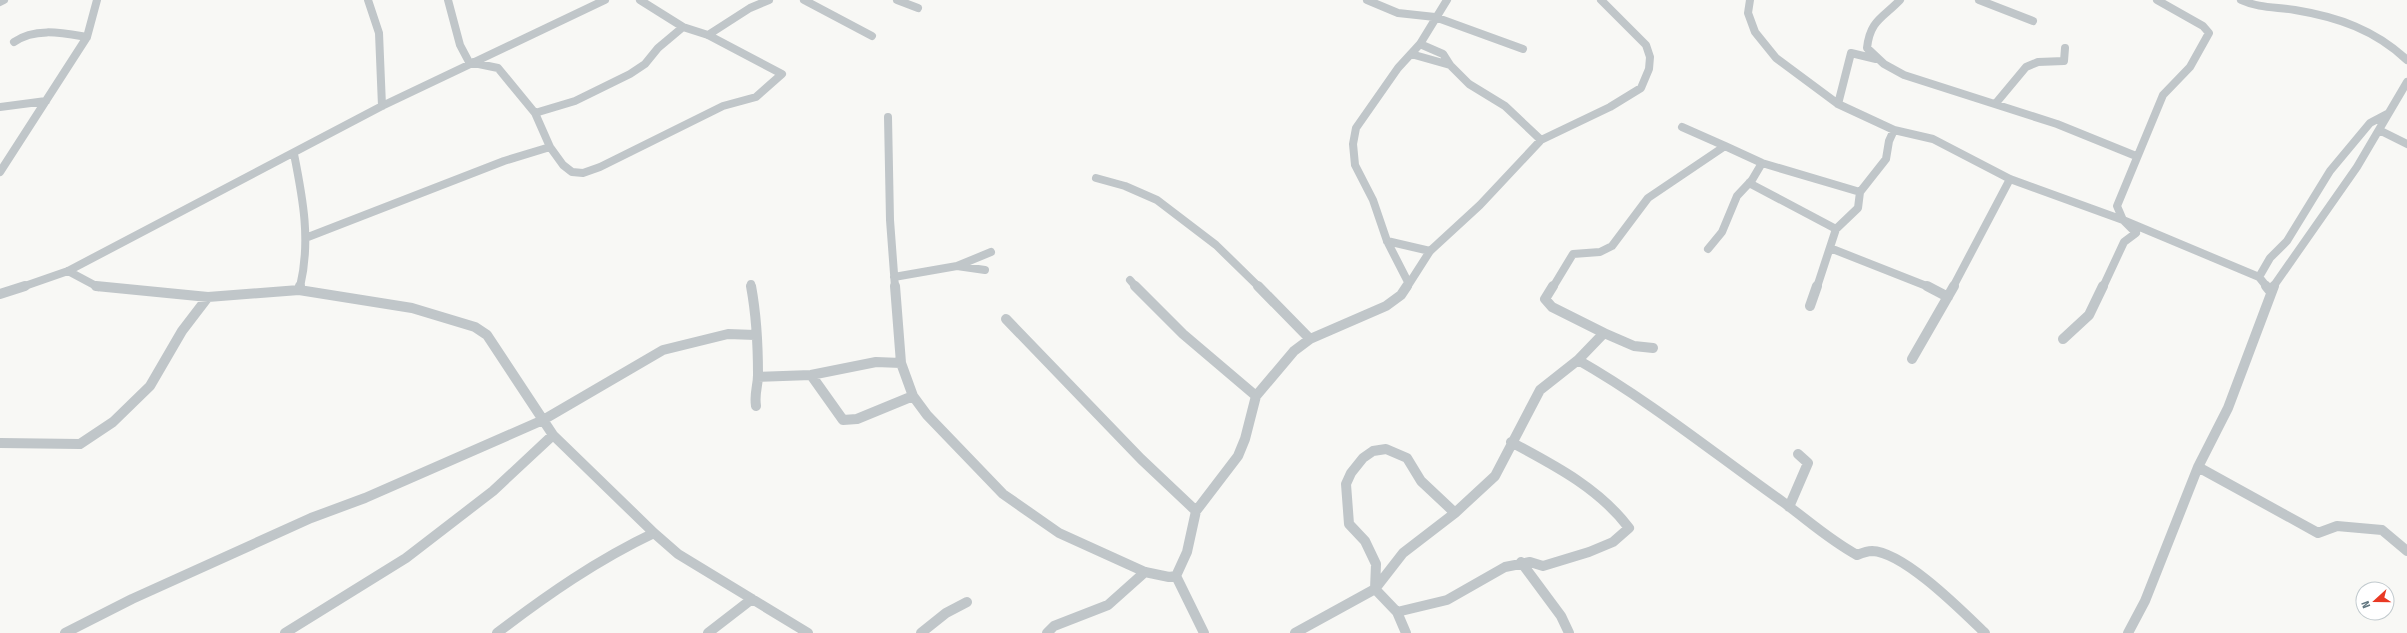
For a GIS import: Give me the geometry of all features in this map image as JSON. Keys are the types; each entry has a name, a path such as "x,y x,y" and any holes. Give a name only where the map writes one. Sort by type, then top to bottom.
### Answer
{"street":[{"path":"0,2 4,0"},
{"path":"0,172 87,37 97,0"},
{"path":"368,0 379,33 382,106"},
{"path":"448,0 460,45 469,62 498,68 535,113 550,147 563,165 572,172 583,172 600,167 723,106 756,97 782,74 708,35 683,27 640,0"},
{"path":"0,294 68,271 294,154 382,106 605,0"},
{"path":"708,35 750,8 768,0"},
{"path":"804,0 872,36"},
{"path":"897,0 918,8"},
{"path":"1367,0 1398,13 1434,16 1523,49"},
{"path":"1408,282 1388,241 1373,200 1355,165 1353,144 1356,128 1398,68 1420,44 1434,16 1447,0"},
{"path":"1176,576 1187,552 1196,511 1238,456 1245,439 1256,396 1294,351 1310,338 1386,306 1401,295 1408,282 1430,251 1480,205 1541,140 1610,107 1641,88 1649,69 1650,57 1646,45 1623,24 1601,0"},
{"path":"1750,0 1748,13 1755,32 1776,58 1838,104 1894,130 1933,139 2010,179 2123,220 2259,277 2270,291"},
{"path":"1876,59 1867,48 1871,24 1900,0"},
{"path":"1979,0 2033,21"},
{"path":"2063,339 2089,314 2124,242 2136,233 2123,220 2117,206 2136,156 2163,95 2175,85 2202,50 2208,33 2203,26 2157,0"},
{"path":"2241,0 2252,5 2337,18 2353,23 2395,47 2407,60"},
{"path":"535,113 575,101 630,74 645,64 658,48 683,27"},
{"path":"14,42 28,34 55,33 87,37"},
{"path":"1420,44 1442,54 1450,65 1469,84 1505,106 1541,140"},
{"path":"1996,103 2026,67 2038,62 2064,60 2065,48"},
{"path":"1838,104 1851,53 1876,59 1904,75 1996,103 2057,124 2136,156"},
{"path":"1411,54 1450,65"},
{"path":"2128,633 2145,600 2198,467 2228,408 2270,291 2357,167 2379,130 2386,114 2407,82"},
{"path":"0,107 46,101"},
{"path":"2259,277 2270,258 2288,241 2330,171 2370,123 2386,114"},
{"path":"888,117 890,220 901,363 913,396 927,415 1003,494 1059,533 1145,572 1169,577 1176,576"},
{"path":"1682,127 1762,163 1860,192"},
{"path":"1810,306 1836,229 1858,208 1860,192 1886,159 1889,141 1894,130"},
{"path":"2379,130 2407,144"},
{"path":"1653,348 1643,349 1631,346 1552,307 1545,299 1573,254 1605,251 1624,232 1648,197 1657,194 1725,146"},
{"path":"308,237 504,161 550,147"},
{"path":"294,154 303,195 308,237 304,274 299,290"},
{"path":"1708,249 1716,243 1731,213 1735,198 1745,185 1749,183 1762,163"},
{"path":"1096,178 1125,186 1156,200 1216,245 1310,338"},
{"path":"1912,358 1948,297 2010,179"},
{"path":"1749,183 1836,229"},
{"path":"1388,241 1430,251"},
{"path":"1830,248 1922,283 1948,297"},
{"path":"894,277 958,266 991,252"},
{"path":"958,266 985,270"},
{"path":"68,271 99,287 208,297 299,290 412,308 480,330 487,335 553,435 654,533 678,554 808,633"},
{"path":"1130,280 1183,334 1256,396"},
{"path":"751,284 756,315 755,335 758,377 754,392 756,406"},
{"path":"0,442 80,444 113,422 150,386 168,358 182,330 208,297"},
{"path":"1006,319 1141,460 1196,511"},
{"path":"1295,633 1375,589 1403,553 1455,512 1495,476 1505,459 1511,442 1540,390 1578,360 1604,333"},
{"path":"65,633 132,599 311,518 364,498 543,420 663,350 728,334 755,335"},
{"path":"1578,360 1611,379 1789,507 1831,541 1857,555 1872,550 1889,555 1914,572 1985,633"},
{"path":"758,377 811,375 876,362 901,363"},
{"path":"811,375 843,420 857,419 913,396"},
{"path":"285,633 406,558 493,491 553,435"},
{"path":"1397,612 1448,599 1496,569 1521,562 1533,561 1544,566 1560,562 1607,544 1623,536 1629,528 1622,517 1586,487 1550,463 1511,442"},
{"path":"1406,633 1397,612 1375,589 1376,564 1365,541 1349,524 1349,504 1346,484 1351,473 1363,458 1373,451 1386,449 1407,458 1421,481 1455,512"},
{"path":"1789,507 1808,463 1798,454"},
{"path":"2198,467 2318,533 2337,526 2382,530 2407,551"},
{"path":"497,633 589,568 631,543 654,533"},
{"path":"1521,562 1561,616 1569,633"},
{"path":"1047,633 1054,626 1108,605 1145,572"},
{"path":"1176,576 1204,633"},
{"path":"708,633 752,599"},
{"path":"921,633 946,613 967,602"}]}
